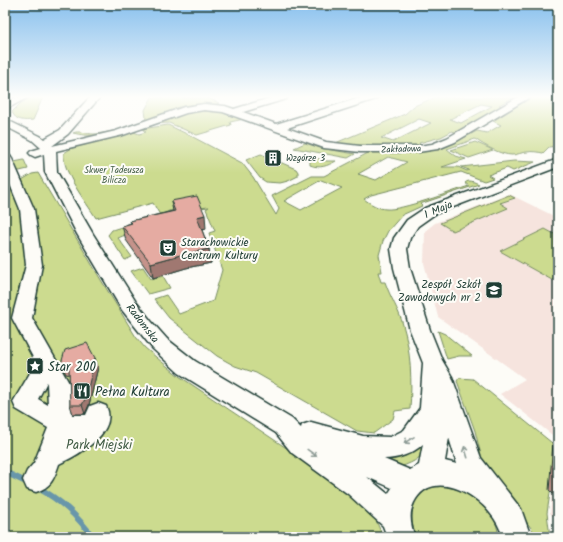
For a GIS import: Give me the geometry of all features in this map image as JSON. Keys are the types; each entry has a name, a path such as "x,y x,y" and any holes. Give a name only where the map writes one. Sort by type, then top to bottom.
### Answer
{"street":[{"path":"6,122 48,147 73,122"},
{"name":"Zakładowa","path":"35,153 48,147 130,130 151,122"},
{"name":"Zakładowa","path":"260,122 324,145 360,149 418,149 442,144 481,122"},
{"path":"275,128 293,122"},
{"name":"Radomska","path":"5,131 24,142 35,153 40,167 51,172"},
{"name":"Radomska","path":"48,147 51,172 85,234 129,306 160,344 187,367 284,426 301,445 357,485 398,528"},
{"path":"6,159 27,209 34,264 22,318 58,383 61,424 44,471 36,480"},
{"name":"1 Maja","path":"494,496 470,464 441,377 432,361 420,330 402,268 399,249 402,238 412,223 430,211 558,163"},
{"name":"1 Maja","path":"420,478 438,432 432,410 432,361"},
{"path":"47,363 24,402 61,424 97,419 70,447 49,457"},
{"path":"311,432 364,447 394,448 412,439 417,434 432,410"},
{"name":"Radomska","path":"284,426 311,432 366,464 420,478"},
{"path":"398,528 398,505 403,493 420,478 446,473 462,476 479,484 494,496 511,519 518,536"}],"shaded area":[{"name":"Zespół Szkół Zawodowych nr 2","path":"509,194 558,218 558,523 550,513 557,447 556,438 500,394 525,379 438,317 424,263 425,231 435,223"}],"green space":[{"path":"146,122 119,132 108,134 84,135 73,133 94,134 114,131"},
{"path":"156,122 230,122 231,125 197,135 169,123 152,124"},
{"path":"385,122 412,122 381,138 393,142 431,123 429,122 477,122 458,133 452,131 441,137 419,143 421,145 381,146 333,144"},
{"name":"Skwer Tadeusza Bilicza","path":"496,122 558,122 558,146 549,147 543,153 523,152 516,155 508,155 498,152 475,139 447,149 456,156 466,159 442,167 458,167 467,171 469,170 461,167 514,161 535,162 513,171 507,168 488,175 493,178 484,181 461,172 371,195 364,199 380,208 393,209 414,204 469,186 465,183 468,181 479,184 420,204 422,206 402,215 388,231 383,241 379,255 382,272 378,272 381,282 385,282 399,314 406,335 411,377 411,399 410,409 395,411 393,419 374,433 357,431 256,373 235,366 217,356 169,318 154,299 166,295 179,314 213,301 222,270 209,233 215,231 206,209 209,207 169,211 165,213 163,220 153,203 96,218 76,187 64,161 64,153 72,148 134,132 139,134 146,132 142,129 168,125 242,163 253,177 276,215 279,209 272,196 312,176 324,176 370,152 419,152 432,150 454,143 477,131 487,133 501,125","holes":["388,157 407,162 376,180 358,174","321,180 342,188 301,210 284,201"]},
{"path":"475,142 493,150 469,158 451,150"},
{"path":"305,143 320,148 355,154 348,158 294,148"},
{"name":"Park Miejski","path":"5,147 14,162 24,160 28,169 15,172 20,181 32,174 38,173 101,280 136,337 145,348 179,376 358,496 373,513 383,537 5,537"},
{"path":"261,154 296,169 298,176 280,183 266,182 260,178 246,160"},
{"path":"299,154 327,161 336,161 317,167 310,165 310,161 297,156"},
{"path":"509,195 515,198 500,203 508,208 453,231 440,223"},
{"path":"125,226 130,233 118,238 132,257 125,260 108,235 112,230"},
{"path":"545,229 558,236 558,277 552,280 500,251"},
{"path":"143,267 151,279 163,276 170,288 148,294 131,271"},
{"path":"438,331 445,334 472,356 459,356 447,359"},
{"path":"459,378 473,379 557,447 547,513 550,537 538,537 474,454 481,455 475,431 457,381"},
{"path":"421,441 430,443 424,452 415,461 400,467 377,456"},
{"path":"443,486 454,488 472,496 480,502 493,517 497,526 499,537 416,537 412,524 414,504 422,493 428,489"}],"building":[{"name":"Starachowickie Centrum Kultury","path":"197,196 205,215 197,217 209,249 151,263 122,226 132,223 130,221 175,211 171,201"},
{"name":"Pełna Kultura","path":"87,343 95,358 86,397 82,405 70,405 69,367 62,366 61,364 65,350"},
{"path":"558,449 558,480 556,478"}],"waterway":[{"path":"5,472 28,483"},
{"path":"38,488 68,509 93,537"}],"place":[{"name":"Wzgórze 3","path":"273,158"},
{"name":"Starachowickie Centrum Kultury","path":"168,248"},
{"name":"Zespół Szkół Zawodowych nr 2","path":"494,290"},
{"name":"Star 200","path":"35,366"},
{"name":"Pełna Kultura","path":"82,391"}]}
